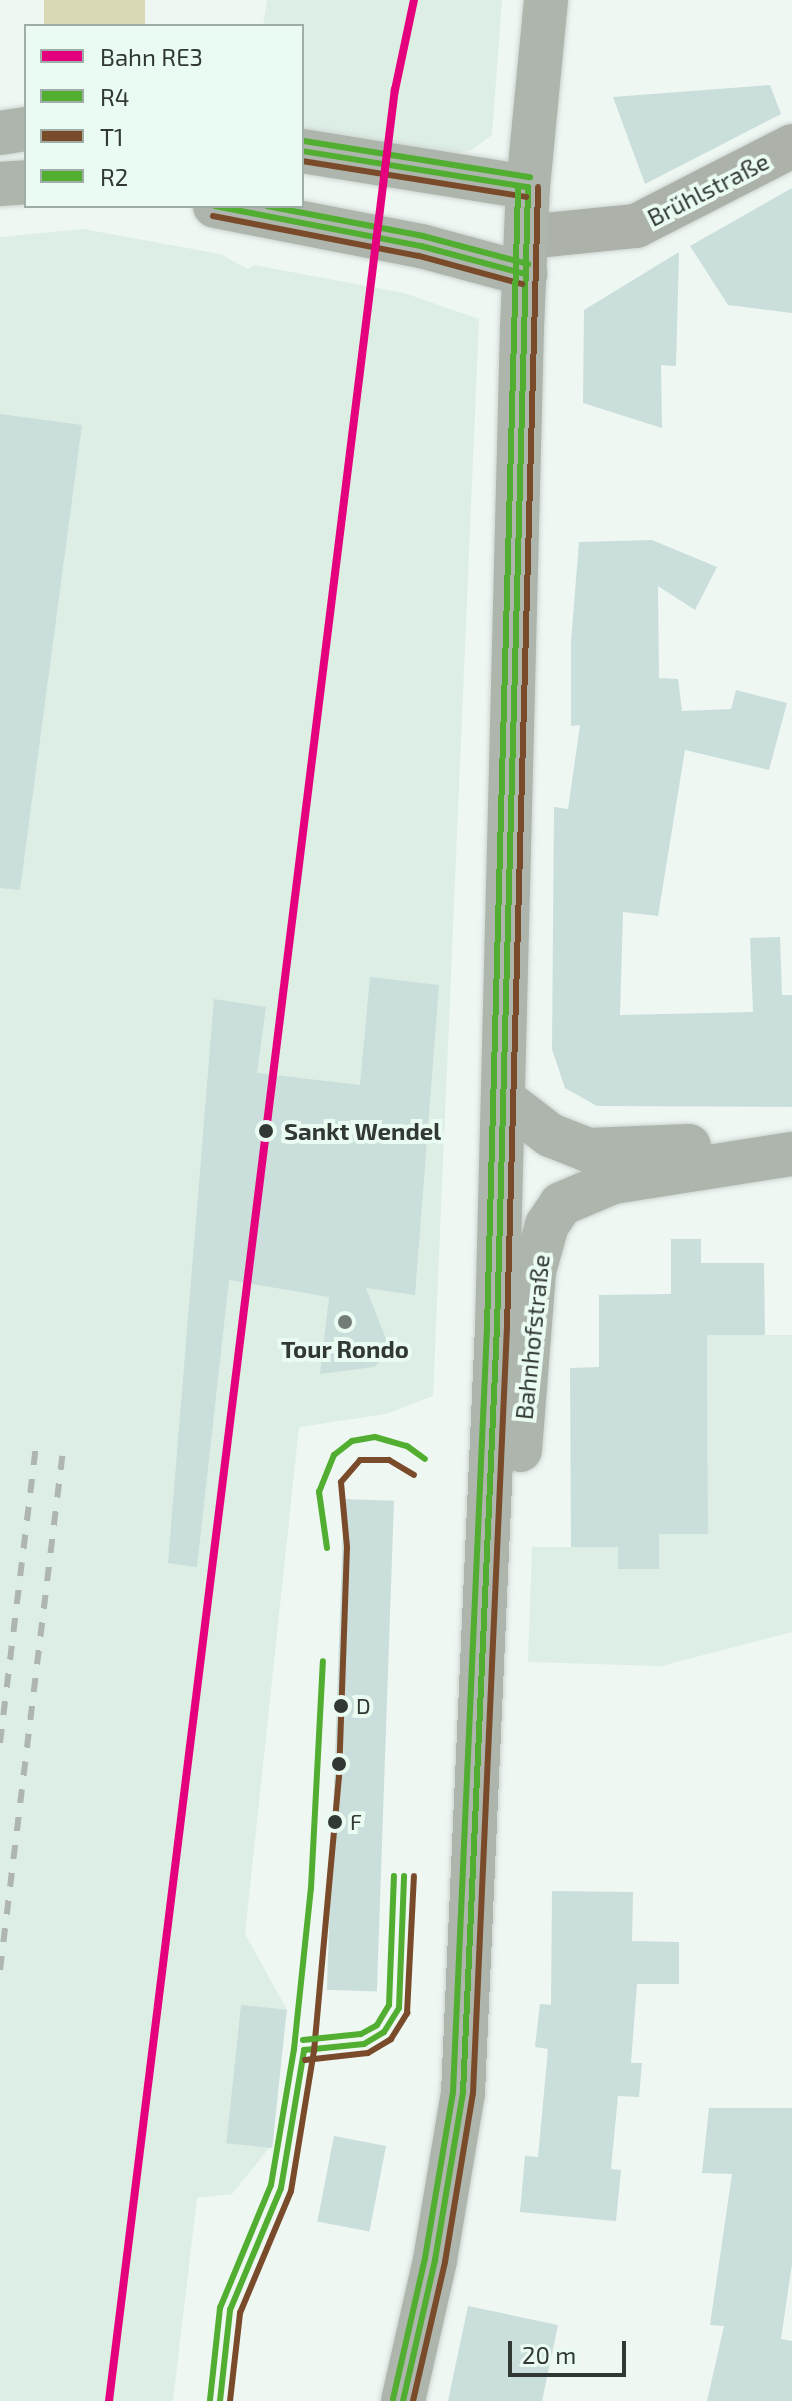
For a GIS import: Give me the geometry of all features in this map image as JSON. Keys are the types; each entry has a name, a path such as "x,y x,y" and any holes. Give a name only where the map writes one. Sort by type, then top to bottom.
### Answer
{"main road":[{"path":"403,2401 435,2260 463,2093 503,1099 528,187 546,0"},
{"path":"0,133 24,129"},
{"path":"304,151 528,187"},
{"path":"0,184 24,182"},
{"path":"225,208 421,246 526,256"},
{"path":"503,1099 550,1135 588,1150 792,1146"},
{"name":"Bahnhofstraße","path":"483,1612 520,1448 534,1271 554,1214 581,1192 613,1182 792,1154"}],"street":[{"name":"Brühlstraße","path":"526,256 636,226 792,146"}],"shaded area":[{"path":"267,0 502,0 492,135 471,150 444,156 304,132 304,24 263,24"},
{"path":"83,229 220,254 248,269 254,265 404,293 479,319 433,1396 386,1414 299,1427 245,1934 287,2010 269,2148 232,2194 197,2198 173,2401 0,2401 0,237"},
{"path":"707,1335 792,1335 792,1632 661,1666 528,1662 532,1547 618,1547 618,1569 658,1569 659,1534 708,1534"}],"green space":[{"path":"44,0 145,0 145,24 44,24"}],"building":[{"path":"770,85 781,114 645,184 613,97"},
{"path":"792,188 792,313 728,305 690,246"},
{"path":"679,252 676,366 661,365 662,428 583,403 584,310"},
{"path":"0,414 82,425 20,890 0,888"},
{"path":"652,540 717,567 695,610 658,586 659,678 678,679 682,711 731,709 736,690 787,703 769,770 685,750 658,916 623,912 620,1015 753,1012 750,938 780,937 782,995 792,995 792,1107 597,1106 565,1088 552,1049 554,807 568,809 580,725 571,726 571,642 579,542"},
{"path":"370,977 439,985 415,1295 366,1288 388,1344 385,1357 374,1367 320,1374 329,1297 229,1280 197,1567 168,1563 214,999 266,1007 257,1073 360,1085"},
{"path":"671,1239 701,1239 701,1263 764,1263 765,1335 707,1335 708,1534 659,1534 659,1569 618,1569 618,1547 571,1547 570,1368 599,1367 599,1295 671,1294"},
{"path":"344,1499 394,1501 377,1991 327,1990"},
{"path":"552,1891 633,1892 632,1941 679,1942 679,1984 637,1984 631,2063 642,2063 639,2097 618,2096 611,2169 621,2170 616,2221 520,2212 525,2156 538,2157 548,2049 535,2047 540,2004 551,2005"},
{"path":"241,2005 287,2010 272,2148 226,2143"},
{"path":"709,2108 792,2108 792,2264 781,2339 792,2341 792,2401 707,2401 724,2326 710,2325 732,2174 702,2173"},
{"path":"334,2136 386,2146 369,2232 317,2221"},
{"path":"468,2306 558,2325 542,2401 448,2401"}],"railway":[{"path":"0,1743 37,1439"},
{"path":"0,1970 63,1450"}],"rail line":[{"name":"RE3","path":"109,2401 395,90 414,0"}],"transit line":[{"name":"R2","path":"304,141 530,177"},
{"name":"R4","path":"304,151 528,187"},
{"name":"T1","path":"304,161 526,197"},
{"name":"R2","path":"393,2399 425,2258 453,2092 487,1328 518,187"},
{"name":"R4","path":"403,2401 435,2260 463,2093 497,1328 528,187"},
{"name":"T1","path":"413,2401 445,2262 473,2093 507,1328 538,187"},
{"name":"R4","path":"225,208 421,246 525,274"},
{"name":"R2","path":"277,208 423,236 528,264"},
{"name":"T1","path":"213,216 419,256 522,284"},
{"name":"R2","path":"327,1548 319,1492 334,1455 352,1441 375,1437 407,1446 425,1459"},
{"name":"T1","path":"230,2401 240,2313 291,2191 314,2051 339,1776 347,1547 341,1482 360,1460 389,1460 414,1475"},
{"name":"R2","path":"210,2400 220,2308 271,2185 294,2049 311,1888 323,1661"},
{"name":"R2","path":"303,2040 361,2034 377,2025 389,2005 394,1876"},
{"name":"R4","path":"304,2050 364,2044 384,2032 399,2008 404,1876"},
{"name":"T1","path":"305,2060 368,2053 391,2039 407,2013 414,1876"},
{"name":"R4","path":"220,2401 230,2310 281,2188 304,2050"}],"place":[{"name":"Sankt Wendel","path":"266,1131"},
{"name":"Tour Rondo","path":"345,1322"},
{"name":"D","path":"341,1706"},
{"name":"F","path":"335,1822"}]}
